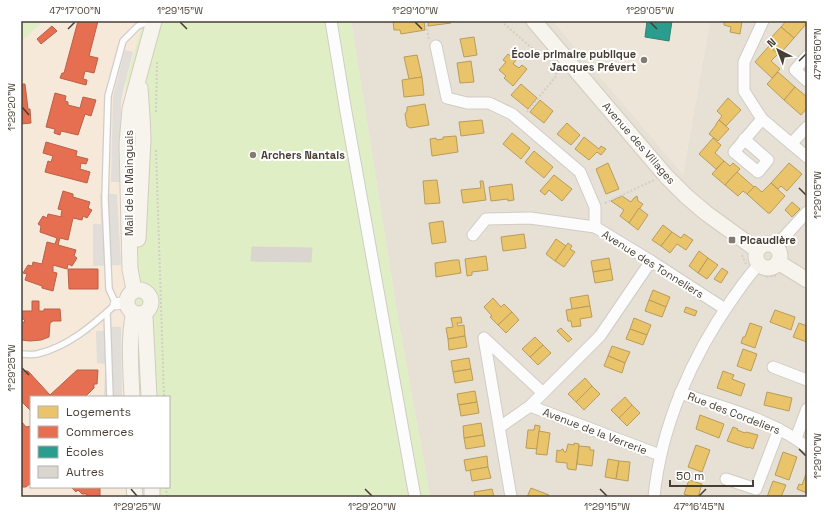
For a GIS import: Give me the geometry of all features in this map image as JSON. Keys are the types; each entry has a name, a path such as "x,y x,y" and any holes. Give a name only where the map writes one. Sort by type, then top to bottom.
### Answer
{"street":[{"name":"Mail de la Mainguais","path":"132,396 132,302 127,144 130,109 140,77 143,60 154,21"},
{"path":"331,21 415,497"},
{"name":"Avenue des Villages","path":"534,21 666,176 686,196 758,257"},
{"path":"763,21 744,62 744,91 762,119 807,157"},
{"name":"Avenue des Tonneliers","path":"433,44 447,98 467,103 489,103 512,114 580,172 595,207 595,227 725,309"},
{"path":"807,56 795,70 807,81"},
{"path":"744,139 762,119"},
{"path":"791,144 807,127"},
{"path":"775,247 807,212"},
{"path":"473,235 486,219 530,218 595,227"},
{"path":"654,497 660,455 680,393 705,340 758,257 759,247 770,244 775,247 780,256 774,267 770,268 762,267 758,257"},
{"path":"500,427 530,406 600,336 651,261"},
{"path":"778,262 807,280"},
{"name":"Mail de la Mainguais","path":"132,302 145,317 149,396"},
{"path":"511,497 484,338 543,393"},
{"path":"772,367 807,380"},
{"name":"Rue des Cordeliers","path":"680,393 765,422 796,438 807,447"},
{"name":"Avenue de la Verrerie","path":"530,406 660,455"},
{"path":"796,438 807,409"},
{"path":"726,479 756,490 779,429"}],"lane":[{"path":"132,302 109,289 105,207 108,96 123,41 138,26 150,21"},
{"path":"21,354 36,354 64,345 95,323 107,312 132,302"},
{"path":"107,312 110,396"}],"path":[{"path":"426,21 433,44"},
{"path":"520,121 557,75 548,58"},
{"path":"156,115 157,59"},
{"path":"156,143 164,396"},
{"path":"595,207 657,178"}],"shaded area":[{"path":"44,21 143,21 139,35 124,187 129,396 30,396 30,488 131,488 131,497 21,497 21,42"},
{"path":"351,21 553,21 683,174 710,21 807,21 807,497 430,497 398,319"},
{"name":"École primaire publique Jacques Prévert","path":"553,21 710,21 683,174 666,155"},
{"path":"125,50 133,52 121,101 120,182 111,182 113,97"},
{"path":"100,194 117,194 121,265 93,266 93,224 101,224"},
{"path":"104,326 121,327 122,396 104,396 105,370 117,370 106,369 106,364 97,363 96,331 104,331"}],"green space":[{"path":"21,21 44,21 21,42"},
{"path":"143,21 351,21 398,319 430,497 131,497 131,488 170,488 170,396 129,396 124,136 126,82"}],"building: Logements":[{"path":"393,21 424,21 425,30 401,34 400,30 394,30"},
{"path":"428,21 451,21 451,23 428,26"},
{"path":"724,21 742,21 740,34 730,32 731,27 724,25"},
{"path":"786,21 807,21 807,23 794,38 781,27"},
{"path":"781,27 794,38 779,55 766,43"},
{"path":"474,37 477,55 464,57 460,39"},
{"path":"769,46 778,54 771,61 780,69 772,78 755,62"},
{"path":"508,54 516,60 513,64 519,68 522,65 527,69 513,86 504,78 506,76 499,70 506,62 503,60"},
{"path":"417,55 422,77 409,79 404,57"},
{"path":"471,61 474,82 460,83 457,63"},
{"path":"778,72 795,87 784,100 767,84"},
{"path":"422,77 424,95 404,97 402,80"},
{"path":"521,84 537,98 528,109 511,95"},
{"path":"795,87 807,97 807,108 801,115 784,100"},
{"path":"728,98 741,110 726,126 719,120 722,116 717,111"},
{"path":"540,100 553,111 544,123 530,112"},
{"path":"425,104 429,125 410,128 407,126 405,114 407,107"},
{"path":"482,120 484,133 461,136 459,122"},
{"path":"719,120 729,129 718,141 709,134"},
{"path":"567,123 580,135 571,145 557,134"},
{"path":"512,133 530,148 521,159 503,144"},
{"path":"456,136 458,152 432,156 430,139 436,138 437,140 443,139 443,137"},
{"path":"584,137 599,149 601,146 606,149 601,155 597,152 589,160 575,149"},
{"path":"713,138 721,145 715,153 724,161 716,169 699,154"},
{"path":"534,151 553,167 544,178 525,162"},
{"path":"724,161 730,166 733,163 740,169 725,185 712,174"},
{"path":"608,163 619,189 606,194 596,169"},
{"path":"789,163 802,174 787,191 781,186 778,189 771,183"},
{"path":"737,172 754,187 747,194 743,191 738,196 725,185"},
{"path":"554,175 572,189 562,201 549,190 545,195 540,191"},
{"path":"437,180 440,203 425,204 423,181"},
{"path":"480,181 483,181 486,200 463,203 461,190 481,188"},
{"path":"771,183 785,196 770,213 768,213 747,194 755,186 762,192"},
{"path":"512,184 514,200 508,201 508,199 491,201 489,187"},
{"path":"622,196 631,202 637,196 638,201 643,204 629,223 620,216 624,210 611,201"},
{"path":"792,202 800,209 792,217 785,210"},
{"path":"639,208 648,215 638,230 629,223"},
{"path":"443,221 446,242 432,244 429,223"},
{"path":"663,225 672,232 661,246 652,240"},
{"path":"672,232 681,238 684,234 693,240 686,250 677,244 670,253 661,246"},
{"path":"524,234 526,248 503,251 501,237"},
{"path":"556,239 566,246 555,261 546,254"},
{"path":"568,243 572,246 570,249 575,252 564,267 555,261"},
{"path":"699,251 708,258 698,273 689,266"},
{"path":"486,256 488,270 472,272 472,275 467,276 465,259"},
{"path":"609,258 611,269 593,272 591,261"},
{"path":"708,258 718,265 707,279 698,273"},
{"path":"459,260 461,273 436,277 435,263"},
{"path":"722,268 728,272 721,283 714,279"},
{"path":"611,269 613,280 595,283 593,272"},
{"path":"653,290 670,297 666,307 649,300"},
{"path":"588,295 590,306 572,309 570,298"},
{"path":"493,298 501,307 504,304 512,312 498,325 490,317 492,316 484,307"},
{"path":"649,300 666,307 662,317 645,311"},
{"path":"590,306 592,317 580,319 581,326 572,327 571,321 568,321 566,310"},
{"path":"686,307 697,311 695,316 684,312"},
{"path":"775,310 795,317 791,330 770,322"},
{"path":"512,312 519,320 506,333 498,325"},
{"path":"461,317 462,323 457,323 458,326 464,325 465,336 448,339 446,328 453,327 451,318"},
{"path":"634,318 651,325 647,335 630,329"},
{"path":"750,323 762,327 755,348 741,343"},
{"path":"799,323 807,326 807,342 793,337"},
{"path":"561,328 572,339 568,342 557,331"},
{"path":"630,329 647,335 643,345 626,339"},
{"path":"465,336 467,347 449,350 448,339"},
{"path":"535,337 543,345 530,357 522,349"},
{"path":"543,345 551,353 538,365 530,357"},
{"path":"612,346 630,352 625,363 608,356"},
{"path":"743,349 757,354 751,371 737,366"},
{"path":"608,356 625,363 622,373 604,366"},
{"path":"469,358 471,369 453,372 451,361"},
{"path":"471,369 473,380 455,383 453,372"},
{"path":"723,371 734,375 732,379 745,384 741,396 717,388"},
{"path":"585,378 592,386 576,402 568,394"},
{"path":"592,386 600,394 584,410 576,402"},
{"path":"475,391 477,402 459,405 457,394"},
{"path":"767,392 792,398 789,411 764,405"},
{"path":"625,397 632,405 619,418 611,410"},
{"path":"477,402 479,413 461,416 459,405"},
{"path":"632,405 640,413 627,426 619,418"},
{"path":"700,415 724,424 719,438 696,429"},
{"path":"481,423 483,435 464,438 463,426"},
{"path":"535,425 540,426 537,449 526,448 528,430 534,430"},
{"path":"733,427 745,433 758,435 753,449 727,441"},
{"path":"539,431 550,433 547,455 536,454"},
{"path":"483,435 485,446 466,449 464,438"},
{"path":"574,443 579,444 576,470 568,469 567,463 556,462 557,450 560,451 563,449 564,452 566,452 568,444 574,445"},
{"path":"696,445 710,450 702,472 688,467"},
{"path":"579,446 590,447 590,450 594,450 592,466 577,464"},
{"path":"783,452 797,457 789,480 775,475"},
{"path":"487,456 488,467 466,471 464,460"},
{"path":"608,459 619,461 616,479 605,477"},
{"path":"619,461 630,462 628,481 616,479"},
{"path":"488,467 491,478 472,481 470,470"},
{"path":"806,474 807,493 797,489 799,484 802,485"},
{"path":"689,480 702,484 698,497 692,497 684,494"},
{"path":"773,481 786,485 781,497 767,497"},
{"path":"531,488 549,495 548,497 527,497"},
{"path":"492,489 494,497 475,497 474,492"}],"building: Commerces":[{"path":"78,21 98,21 89,56 98,58 94,73 85,71 83,79 87,80 86,85 60,78 62,73 64,73"},
{"path":"52,26 57,31 41,44 37,39"},
{"path":"21,84 25,84 31,123 21,124"},
{"path":"55,93 66,96 65,101 68,102 68,105 80,108 83,97 96,100 91,116 85,114 78,135 61,131 60,135 54,133 55,129 46,127"},
{"path":"46,142 77,151 76,156 88,159 86,164 81,163 80,169 90,172 87,183 45,172 48,161 51,162 53,156 43,153"},
{"path":"63,191 73,194 73,197 90,202 88,208 92,210 87,218 83,216 82,220 73,218 68,240 60,238 58,245 76,250 74,256 77,258 72,266 68,264 67,269 53,265 53,272 57,273 53,291 42,288 42,286 25,280 27,274 23,273 28,265 32,266 33,262 42,264 47,242 55,244 57,238 40,232 41,226 38,224 43,216 47,218 48,214 62,217 62,210 58,209"},
{"path":"68,269 98,269 98,289 69,289"},
{"path":"32,301 39,301 39,311 44,311 44,309 60,309 61,321 53,321 50,323 49,337 41,340 21,340 21,322 25,322 24,319 22,320 22,311 32,311"},
{"path":"77,370 98,370 97,384 94,384 94,388 86,396 30,396 30,410 21,401 21,371 28,371 50,395"},
{"path":"21,421 26,427 30,426 30,484 26,487 21,487"},
{"path":"72,488 100,488 100,497 86,497 87,494 82,494 78,490 76,492"}],"building: Écoles":[{"path":"647,21 672,21 669,41 645,37"}],"building: Autres":[{"path":"252,247 312,248 311,262 251,261"}],"place":[{"name":"École primaire publique Jacques Prévert","path":"644,60"},
{"name":"Archers Nantais","path":"253,155"},
{"name":"Picaudière","path":"732,240"}]}
